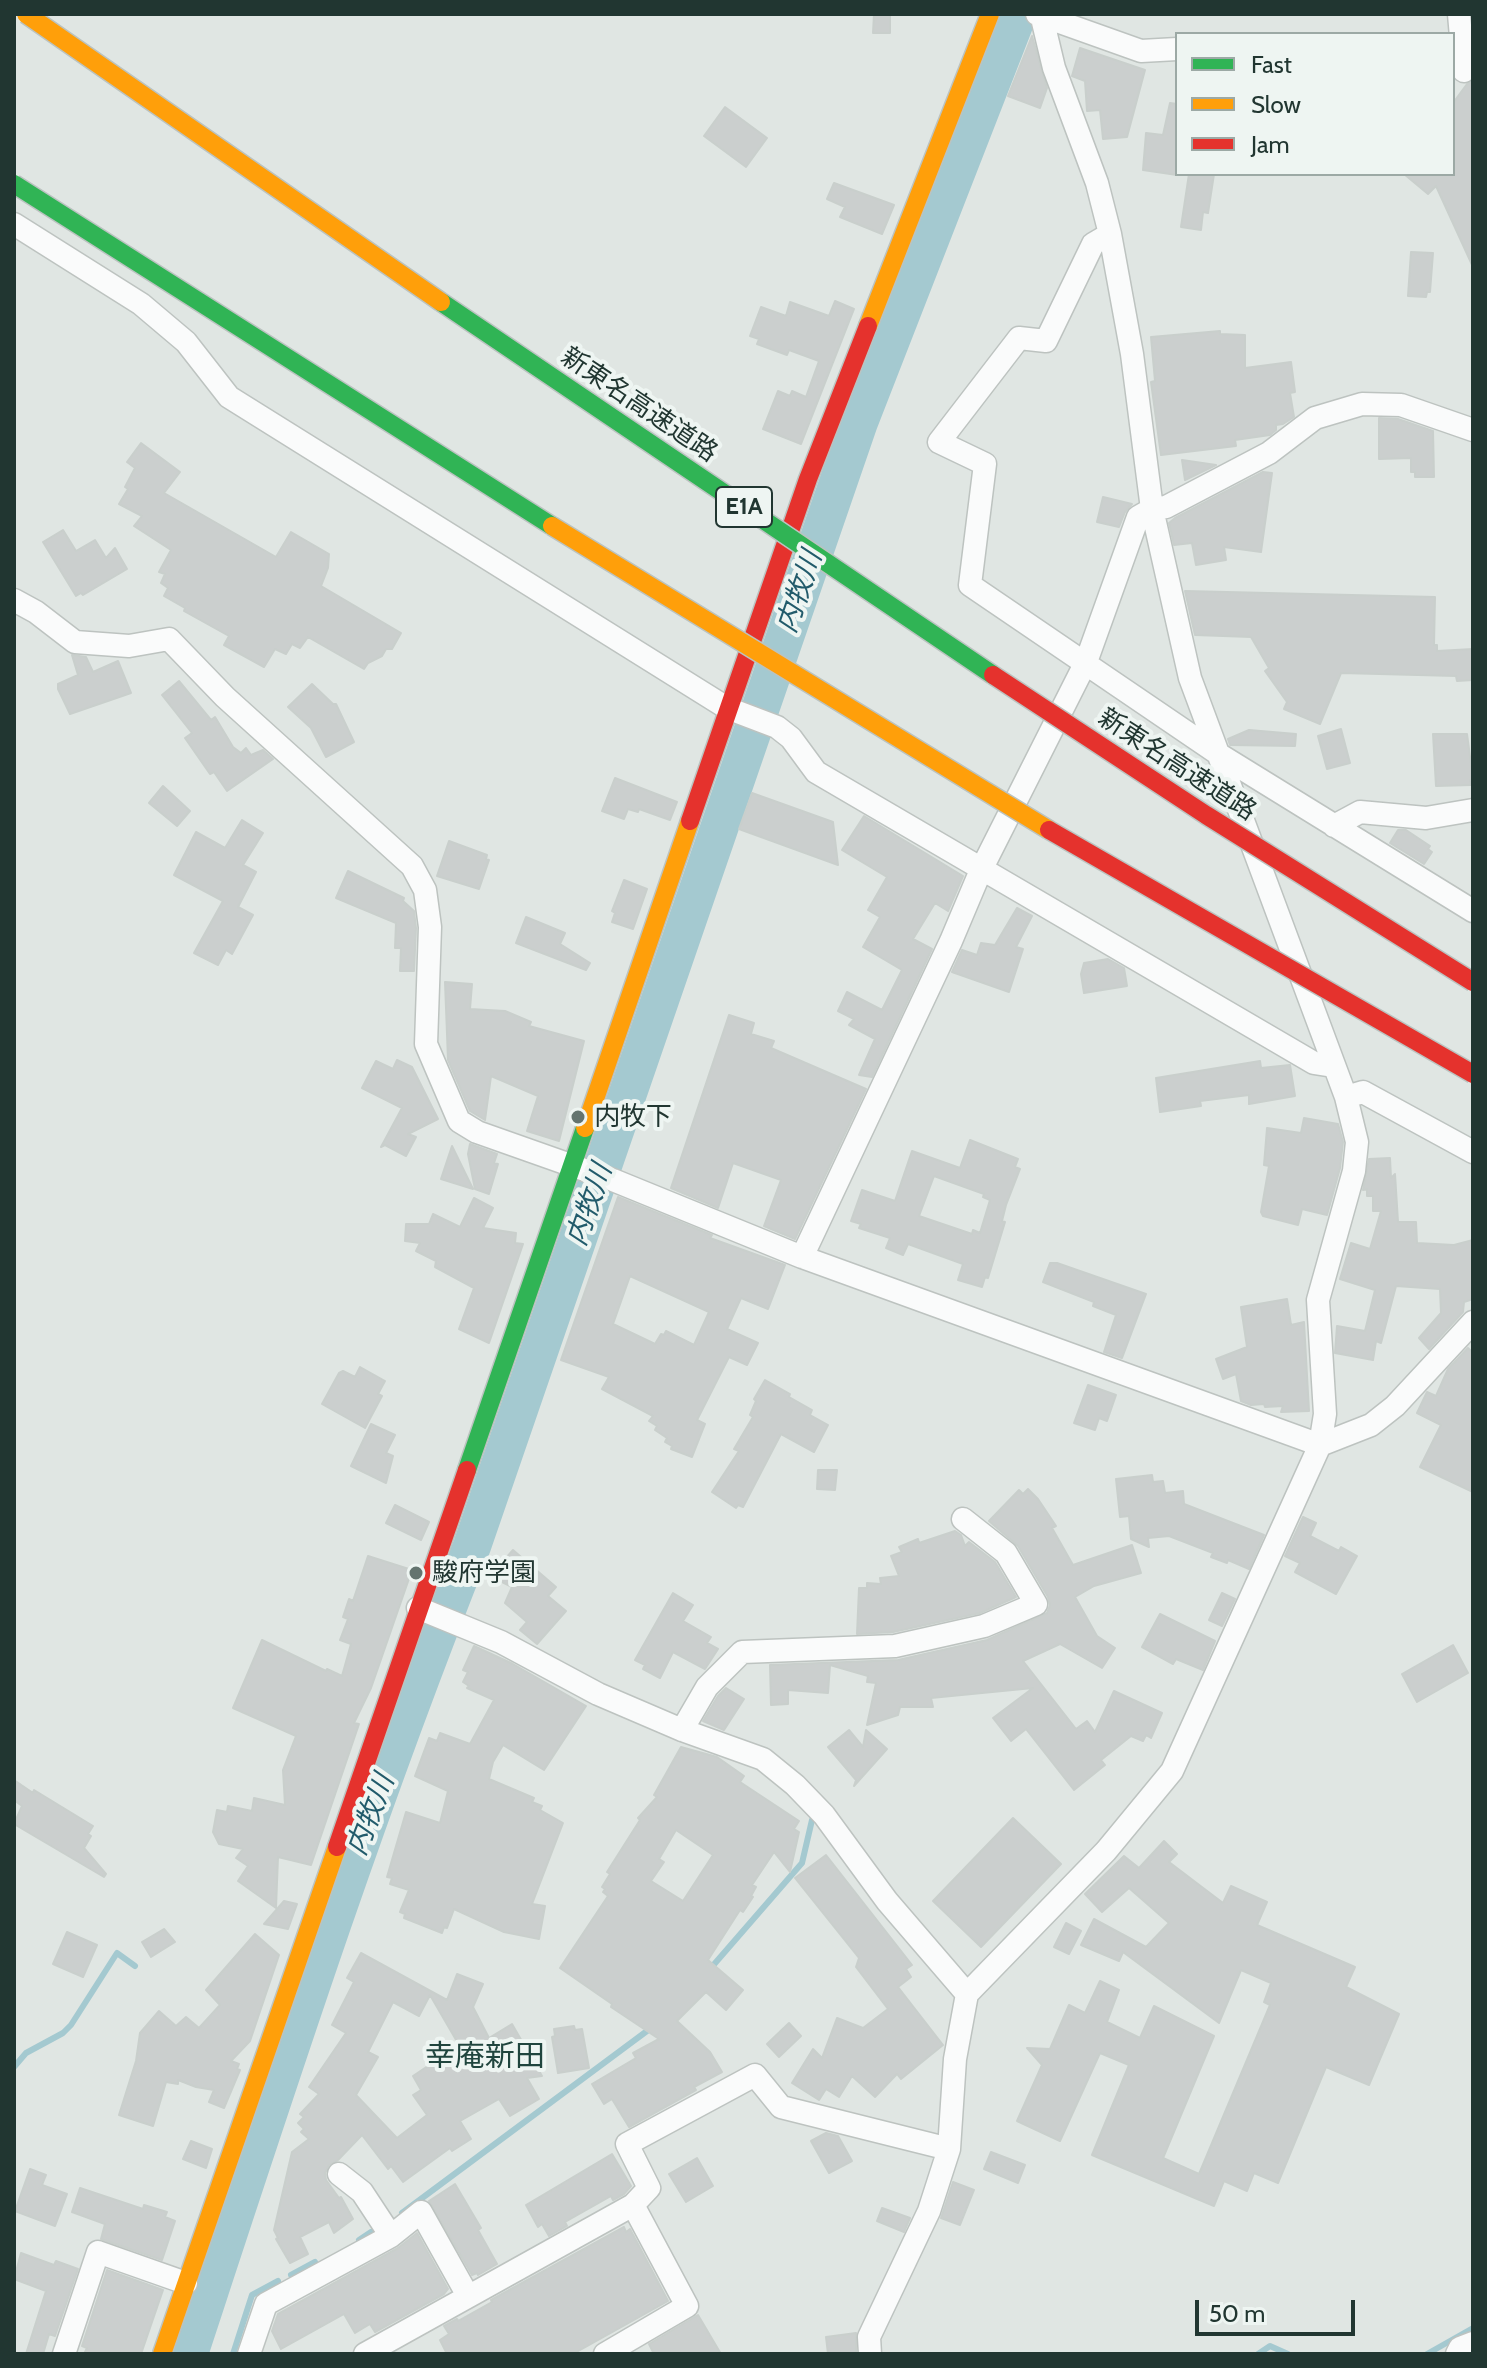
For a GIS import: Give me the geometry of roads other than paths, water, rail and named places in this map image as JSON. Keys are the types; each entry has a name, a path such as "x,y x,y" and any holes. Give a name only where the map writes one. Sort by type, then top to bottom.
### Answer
{"main road":[{"name":"新東名高速道路","path":"26,14 456,313 1083,736 1345,905 1473,982"},
{"path":"162,2354 425,1610 732,711 808,479 990,14"},
{"path":"14,184 363,409 650,588 1087,853 1473,1074"}],"street":[{"path":"1459,14 1463,71"},
{"path":"1041,15 1141,51 1175,49"},
{"path":"870,2354 869,2337 929,2211 949,2149 955,2059 967,1994 1106,1851 1172,1771 1320,1445 1325,1414 1318,1300 1354,1171 1357,1142 1346,1097 1190,678 1152,509 1132,354 1110,234 1097,183 1054,68 1041,15"},
{"path":"14,224 141,304 186,342 229,397 732,711 777,727 791,738 816,772 1314,1063 1333,1066"},
{"path":"1110,234 1093,244 1046,341 1019,338 939,442 985,464 970,585 1220,755 1473,911"},
{"path":"802,1257 951,941 981,870 1086,662 1138,517 1152,509 1166,507 1269,453 1315,418 1362,404 1401,405 1473,430"},
{"path":"14,600 36,612 75,642 129,646 169,639 225,697 412,866 425,890 430,927 426,1044 459,1121 477,1132 613,1180 802,1257 1320,1445 1371,1425 1473,1322"},
{"path":"1334,826 1360,812 1426,818 1473,810"},
{"path":"1346,1097 1363,1092 1473,1152"},
{"path":"682,1730 707,1687 742,1652 895,1646 984,1626 1036,1604 1006,1553 963,1519"},
{"path":"425,1610 463,1625 598,1694 682,1730 763,1759 795,1785 824,1815 887,1901 967,1994"},
{"path":"365,2354 633,2205 649,2188 627,2144 755,2075 781,2107 949,2149"},
{"path":"339,2174 362,2192 391,2236"},
{"path":"605,2354 687,2306 633,2205"},
{"path":"249,2354 266,2304 391,2236 421,2212 468,2296"},
{"path":"64,2354 98,2252 186,2283"},
{"path":"1457,2354 1460,2348 1473,2343"}],"waterway":[{"name":"内牧川","path":"189,2354 324,1948 472,1546 859,422 1018,14"},
{"path":"710,1969 802,1863 812,1820"},
{"path":"14,2067 26,2053 63,2033 71,2025 117,1953 135,1966"},
{"path":"402,2213 651,2028"},
{"path":"359,2240 371,2232"},
{"path":"291,2275 315,2262"},
{"path":"233,2354 252,2295 278,2281"},
{"path":"1427,2354 1473,2328"},
{"path":"1258,2354 1270,2346 1288,2354"}],"place":[{"name":"内牧下","path":"578,1117"},
{"name":"駿府学園","path":"416,1573"}],"district":[{"name":"幸庵新田","path":"485,2057"}]}
